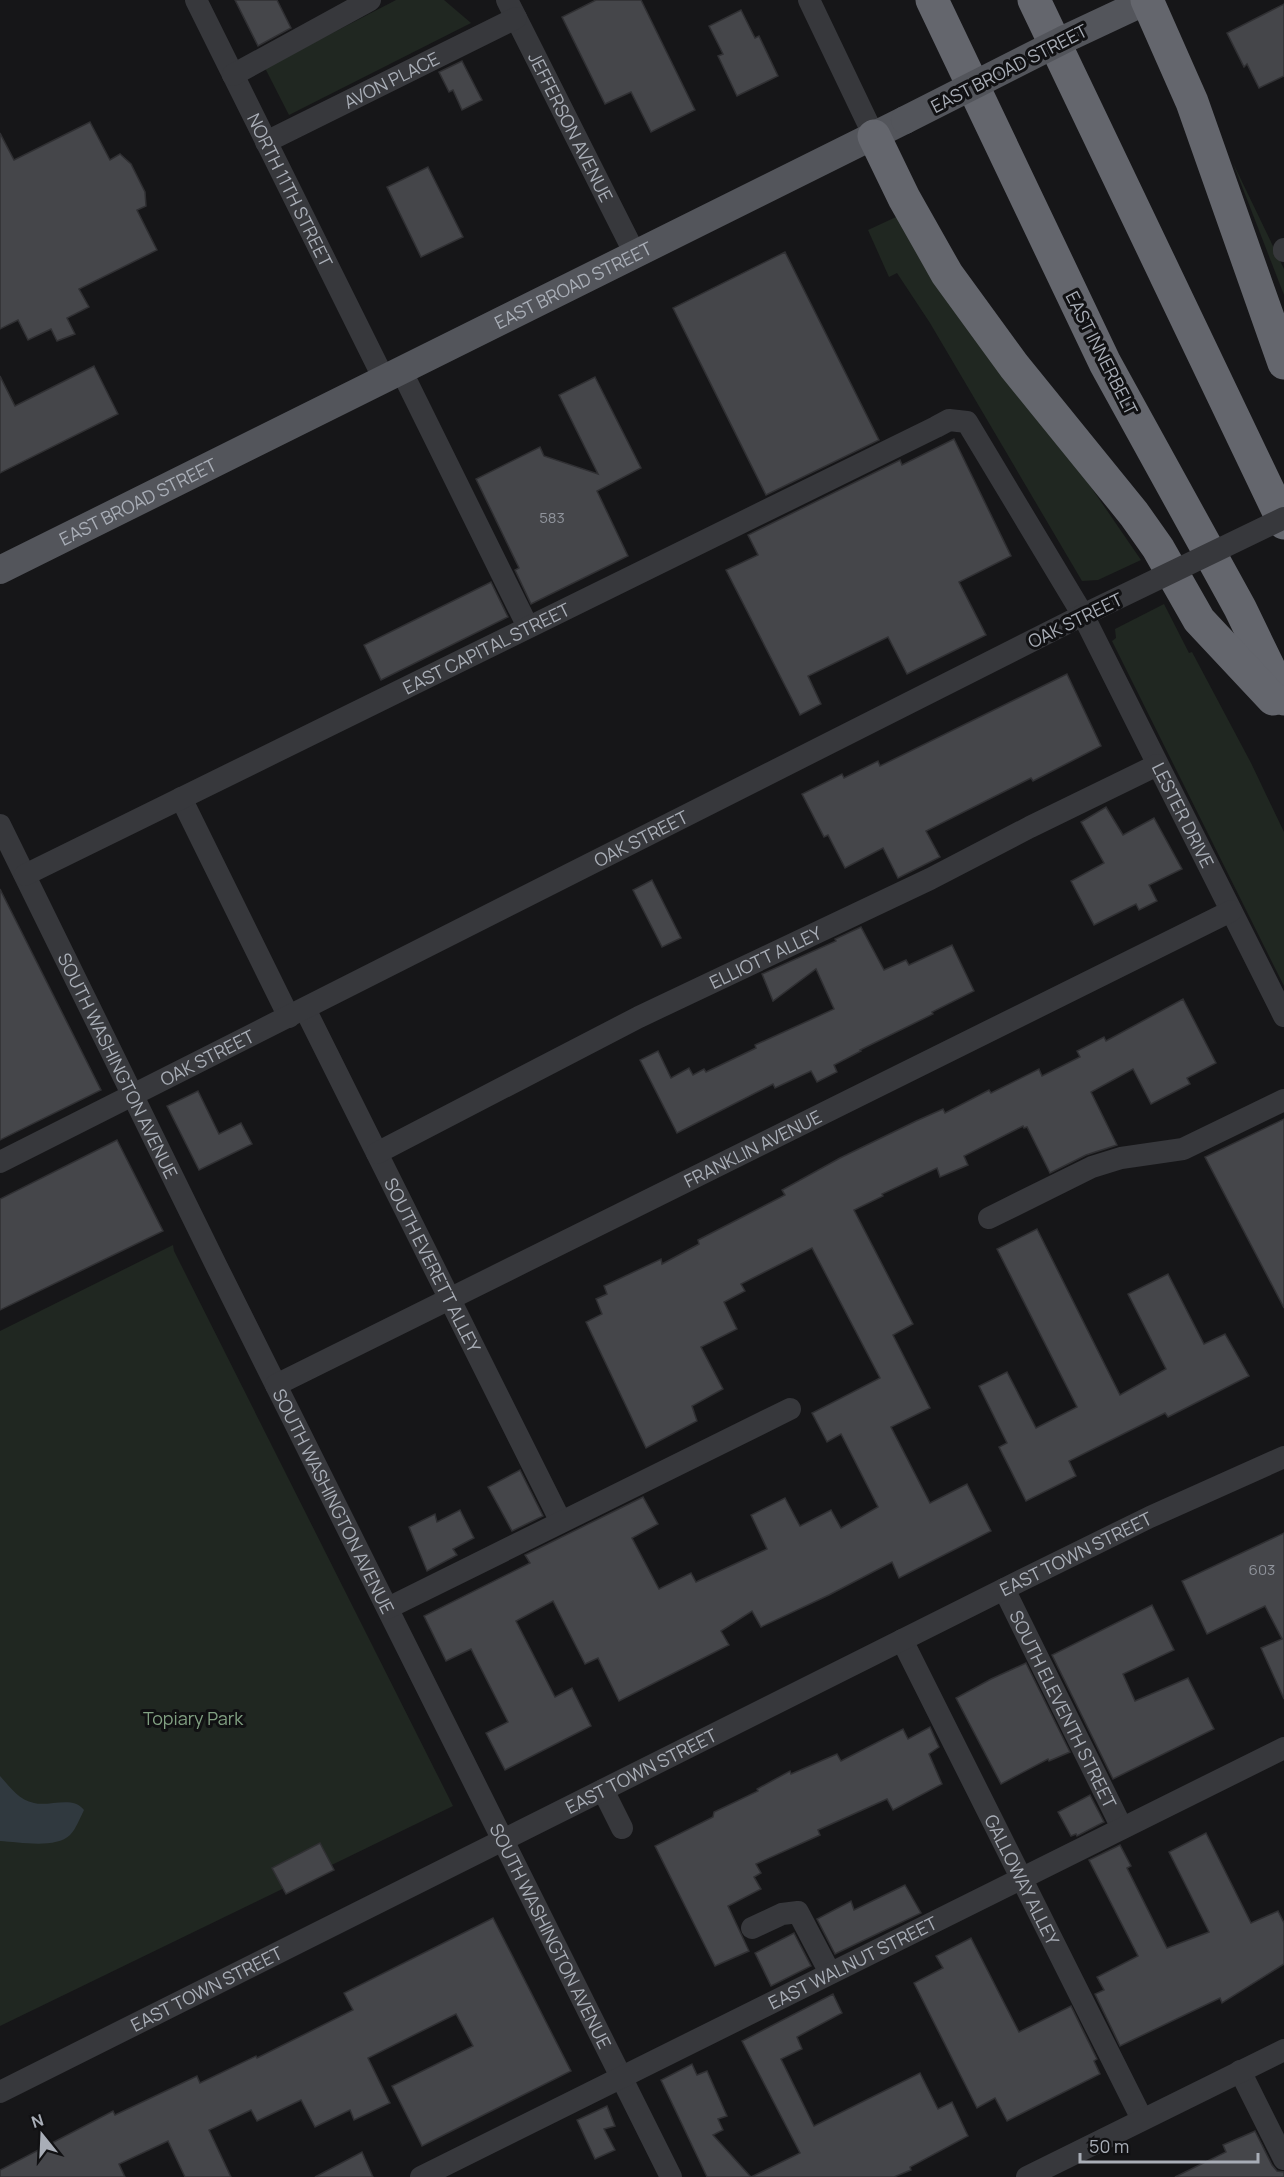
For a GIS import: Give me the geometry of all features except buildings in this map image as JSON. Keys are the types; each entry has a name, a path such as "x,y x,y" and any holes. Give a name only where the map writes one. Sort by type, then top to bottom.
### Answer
{"highway":[{"name":"EAST INNERBELT","path":"932,0 1105,363 1240,608 1284,699"},
{"path":"1035,0 1284,520"},
{"path":"1138,4 1191,102 1284,363"},
{"path":"874,136 904,198 947,274 1014,366 1134,514 1158,548 1199,620 1284,711"}],"main road":[{"name":"EAST BROAD STREET","path":"0,570 1138,4"}],"street":[{"name":"NORTH 11TH STREET","path":"196,0 266,142 528,627"},
{"path":"233,75 370,0"},
{"path":"809,0 874,136"},
{"name":"AVON PLACE","path":"266,142 512,9"},
{"name":"JEFFERSON AVENUE","path":"512,9 634,254"},
{"name":"EAST CAPITAL STREET","path":"25,875 949,420"},
{"name":"LESTER DRIVE","path":"949,420 967,422 1083,615 1284,1016"},
{"name":"OAK STREET","path":"0,1162 1083,615 1284,520"},
{"name":"ELLIOTT ALLEY","path":"377,1153 639,1017 930,879 1157,765"},
{"name":"SOUTH EVERETT ALLEY","path":"181,798 297,1013 377,1153 561,1522"},
{"name":"SOUTH WASHINGTON AVENUE","path":"0,825 671,2177"},
{"name":"FRANKLIN AVENUE","path":"276,1385 1231,910"},
{"path":"989,1218 1092,1167 1121,1158 1183,1149 1284,1100"},
{"path":"388,1608 790,1409"},
{"name":"EAST TOWN STREET","path":"0,2092 1004,1589 1150,1517 1284,1457"},
{"name":"SOUTH ELEVENTH STREET","path":"1004,1589 1122,1828"},
{"name":"GALLOWAY ALLEY","path":"902,1640 1143,2120"},
{"name":"EAST WALNUT STREET","path":"422,2177 1284,1748"},
{"path":"603,1790 622,1828"},
{"path":"752,1928 782,1914 798,1912 830,1973"},
{"path":"1027,2177 1284,2050"},
{"path":"1240,2071 1284,2160"}],"green space":[{"path":"396,0 444,0 471,23 289,115 265,68"},
{"path":"1233,163 1284,269 1284,295"},
{"path":"896,217 1084,477 1141,560 1098,580 1082,581 930,323 897,273 889,277 868,230"},
{"path":"1164,604 1251,763 1284,832 1284,986 1112,641 1116,638 1115,629"},
{"name":"Topiary Park","path":"173,1245 453,1806 0,2026 0,1331"}],"shaded area":[{"path":"0,1776 15,1792 29,1801 40,1804 67,1802 79,1806 84,1810 72,1833 64,1839 47,1843 0,1841"}]}
